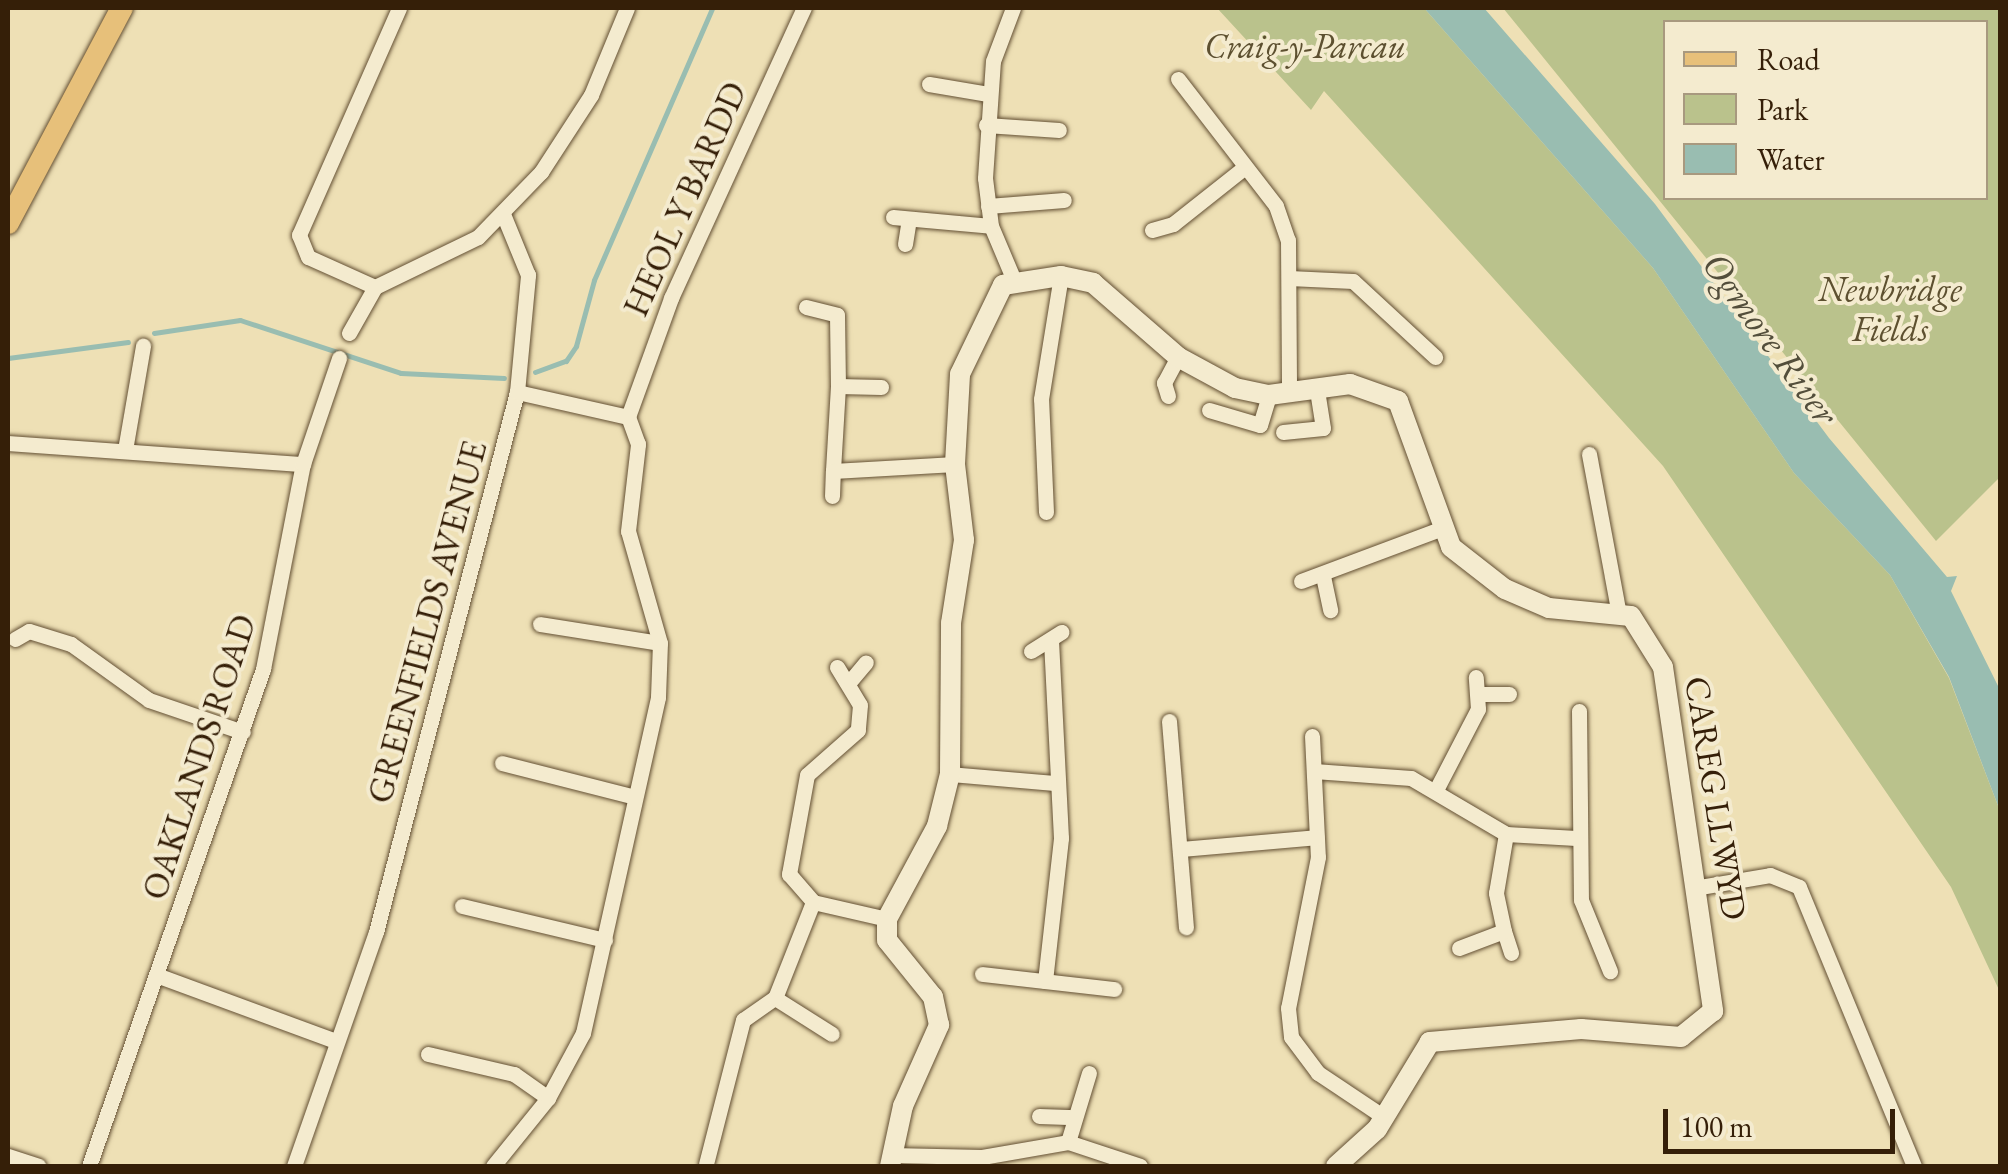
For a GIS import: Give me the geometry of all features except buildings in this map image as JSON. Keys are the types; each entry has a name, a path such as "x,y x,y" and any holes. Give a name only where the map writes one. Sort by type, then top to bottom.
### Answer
{"main road":[{"path":"8,222 122,8"}],"street":[{"path":"375,287 308,257 299,235 399,8"},
{"path":"348,332 375,287 419,271 503,214 572,128 627,8"},
{"name":"HEOL Y BARDD","path":"493,1166 548,1098 584,1033 636,797 660,642 628,532 638,444 628,417 671,298 804,8"},
{"path":"1012,278 991,226 986,125 998,34 1013,8"},
{"path":"1178,79 1276,206 1289,278 1279,394 1260,425 1209,410"},
{"path":"929,84 988,94"},
{"path":"1032,108 1032,128"},
{"path":"986,125 1059,130"},
{"path":"1152,230 1176,231 1245,168"},
{"path":"988,206 1064,200"},
{"name":"GREENFIELDS AVENUE","path":"294,1166 376,932 517,392 528,275 503,214"},
{"path":"905,244 901,218 991,226"},
{"path":"1046,512 1041,399 1061,276"},
{"path":"1140,1166 1103,1161 1068,1142 982,1157 891,1161 939,1025 933,996 887,940 888,919 937,826 950,774 951,624 964,540 955,464 960,374 987,303 1012,278 1061,276 1094,284 1178,356 1279,394 1350,384 1398,401 1451,548 1505,589 1549,608 1618,614 1590,454"},
{"path":"1289,278 1353,281 1435,356"},
{"path":"806,307 837,315 832,496"},
{"path":"125,450 143,346"},
{"path":"1168,396 1164,382 1178,356"},
{"name":"OAKLANDS ROAD","path":"90,1166 243,732 278,609 303,464 339,358"},
{"path":"838,386 880,387"},
{"path":"1283,432 1324,428 1316,391"},
{"path":"517,392 628,417"},
{"path":"8,442 303,464"},
{"path":"833,471 955,464"},
{"path":"1301,581 1323,576 1443,528"},
{"path":"1323,576 1330,610"},
{"name":"CAREG LLWYD","path":"1336,1166 1384,1117 1420,1051 1446,1038 1692,1033 1716,994 1694,888 1663,667 1640,625 1618,614"},
{"path":"540,624 660,642"},
{"path":"22,628 89,652 149,700 243,732"},
{"path":"1031,651 1056,636 1056,783 1061,838 1045,981"},
{"path":"851,680 866,662"},
{"path":"837,667 851,680 858,730 807,775 792,820 790,874 813,902 888,919"},
{"path":"1437,788 1480,694 1476,676"},
{"path":"1480,694 1509,694"},
{"path":"1579,712 1576,838 1582,900 1610,971"},
{"path":"1169,720 1186,927"},
{"path":"1312,736 1316,837 1291,1037 1318,1073 1384,1117"},
{"path":"502,763 636,797"},
{"path":"1314,771 1383,773 1437,788 1506,834 1576,838"},
{"path":"950,774 1056,783"},
{"path":"1506,834 1496,893 1511,953"},
{"path":"1180,849 1316,837"},
{"path":"1694,888 1770,875 1798,887 1914,1166"},
{"path":"706,1164 743,1020 775,998 813,902"},
{"path":"462,906 606,940"},
{"path":"1459,948 1504,931"},
{"path":"982,974 1114,989"},
{"path":"159,976 336,1041"},
{"path":"775,998 832,1034"},
{"path":"428,1054 514,1074 548,1098"},
{"path":"1068,1142 1089,1073"},
{"path":"1039,1116 1075,1117"},
{"path":"8,1156 38,1166"}],"green space":[{"name":"Craig-y-Parcau","path":"1217,8 1424,8 1653,268 1794,473 1890,575 1949,678 2000,811 2000,992 1951,887 1663,466 1324,91 1311,110"},
{"name":"Newbridge Fields","path":"1503,8 2000,8 2000,477 1936,541"}],"water":[{"path":"1424,8 1484,8 1655,204 1829,438 1947,577 1957,576 1951,591 2000,690 2000,811 1949,677 1890,575 1794,473 1653,268"}],"waterway":[{"path":"535,372 566,361 576,346 594,280 712,8"},
{"path":"154,333 240,320 401,373 504,378"},
{"path":"8,358 128,342"}],"water label":[{"name":"Ogmore River","path":"1771,338"}]}
